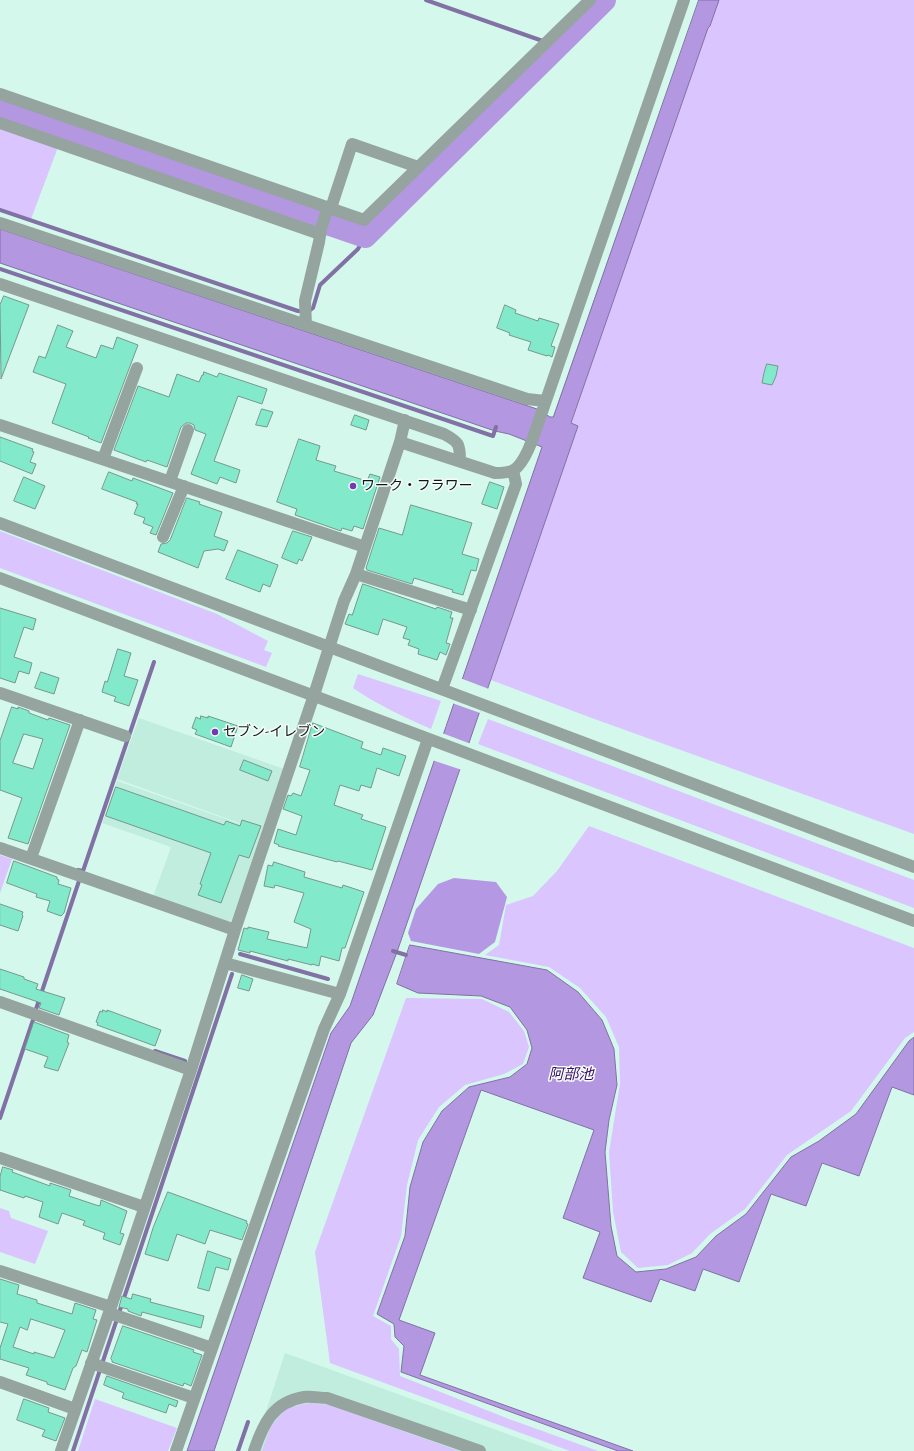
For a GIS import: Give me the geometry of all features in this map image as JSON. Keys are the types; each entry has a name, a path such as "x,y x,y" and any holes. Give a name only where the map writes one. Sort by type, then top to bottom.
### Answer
{"street":[{"path":"0,94 328,209 364,220 590,0"},
{"path":"400,442 495,472 505,473 513,470 524,456 530,444 543,407 684,0"},
{"path":"0,123 320,232"},
{"path":"305,315 320,232 352,144 418,167"},
{"path":"0,222 305,315 527,399 543,407"},
{"path":"0,284 444,434 459,444 460,461"},
{"path":"103,459 137,368"},
{"path":"61,1451 76,1408 98,1365 144,1207 191,1070 235,930 344,601 356,574 400,442 405,420"},
{"path":"0,425 365,547"},
{"path":"170,481 188,430"},
{"path":"446,690 471,610 516,484 513,470"},
{"path":"163,537 184,486"},
{"path":"0,523 914,867"},
{"path":"356,574 471,610"},
{"path":"0,578 914,921"},
{"path":"0,693 125,736"},
{"path":"31,858 80,720"},
{"path":"176,1451 324,1029 340,994 431,740"},
{"path":"0,848 235,930"},
{"path":"225,962 340,994"},
{"path":"0,1002 191,1070"},
{"path":"0,1158 144,1207"},
{"path":"0,1271 212,1348"},
{"path":"98,1365 194,1398"},
{"path":"0,1382 76,1408"},
{"path":"254,1451 260,1432 268,1418 283,1404 305,1397 327,1398 480,1451"}],"shaded area":[{"path":"719,0 914,0 914,834 589,717 491,680 578,426 571,424 708,27 710,26"},
{"path":"0,127 58,147 31,219 0,208"},
{"path":"0,531 217,614 268,641 264,650 272,653 266,667 0,568"},
{"path":"358,674 441,701 431,729 401,715 353,688"},
{"path":"139,718 284,769 262,831 117,779"},
{"path":"488,719 914,880 914,908 478,744"},
{"path":"117,781 263,832 231,921 227,923 153,897 171,847 102,823"},
{"path":"589,826 914,948 914,1032 905,1038 851,1111 787,1155 745,1209 710,1234 692,1253 668,1265 638,1268 621,1252 613,1212 609,1152 620,1084 619,1047 606,1017 580,988 549,967 485,955 499,945 506,905 533,896 557,871"},
{"path":"0,855 12,859 0,893"},
{"path":"454,878 496,882 507,897 495,942 479,954 411,941 408,933 416,909 438,884"},
{"path":"406,998 482,999 509,1012 524,1031 529,1047 523,1064 504,1074 465,1085 439,1107 418,1140 407,1185 401,1236 373,1316 391,1326 391,1339 399,1349 400,1376 509,1419 598,1451 570,1451 330,1363 315,1252"},
{"path":"0,1208 9,1211 11,1218 48,1231 35,1264 0,1252"},
{"path":"285,1353 554,1451 253,1451"},
{"path":"95,1399 177,1428 168,1451 78,1451"},
{"path":"310,1403 329,1405 459,1451 262,1451 271,1426 287,1408"}],"water":[{"path":"699,0 719,0 571,423 578,426 397,952 373,1015 351,1043 214,1451 187,1451 331,1033 350,1006 542,447 509,434 495,431 0,263 0,229 537,409 550,417 553,417"},
{"name":"阿部池","path":"410,945 547,970 578,992 602,1020 614,1049 617,1085 609,1120 605,1152 611,1226 617,1256 636,1272 666,1269 696,1257 716,1236 746,1214 791,1157 819,1141 856,1114 909,1041 914,1037 914,1095 892,1087 859,1176 822,1163 806,1206 771,1194 739,1282 703,1269 695,1291 660,1279 651,1302 583,1278 600,1232 563,1218 594,1130 481,1090 399,1320 435,1333 420,1375 633,1451 618,1451 401,1372 404,1346 395,1337 394,1324 377,1314 405,1236 410,1187 423,1142 442,1111 469,1087 510,1077 527,1064 532,1048 527,1030 510,1007 481,996 418,993 397,984"}],"pier":[{"path":"460,678 489,689 480,713 452,703"},
{"path":"442,733 471,744 462,770 432,760"}],"building":[{"path":"4,296 29,305 1,379 0,305"},
{"path":"505,305 516,310 515,313 538,321 539,318 559,324 551,346 555,347 552,357 528,350 531,342 509,335 510,333 497,328"},
{"path":"58,325 73,331 66,347 96,358 101,345 113,349 117,337 138,345 101,443 52,423 66,384 33,372 39,356 45,358"},
{"path":"767,364 778,366 772,385 762,383"},
{"path":"204,372 217,377 219,373 267,389 262,404 238,396 214,461 240,470 236,483 220,477 217,484 191,474 206,434 195,430 194,425 190,423 186,423 181,427 167,467 147,460 146,462 114,450 138,386 169,397 177,374 199,382"},
{"path":"262,409 273,412 267,427 256,425"},
{"path":"355,415 369,420 366,430 351,425"},
{"path":"0,437 33,449 32,451 34,452 30,462 36,464 32,474 0,461"},
{"path":"299,439 320,446 316,460 336,466 334,471 367,481 370,474 380,477 363,529 354,526 352,531 342,528 341,531 295,515 297,509 277,502"},
{"path":"109,472 132,481 133,478 173,493 156,535 150,533 153,527 143,523 145,518 134,514 138,504 136,504 137,502 102,489"},
{"path":"24,477 45,486 35,509 14,501"},
{"path":"490,482 504,487 497,509 482,504"},
{"path":"187,498 222,512 214,536 228,541 224,551 218,549 204,551 198,568 158,552 161,544 167,543 170,540"},
{"path":"411,505 472,523 462,554 479,559 476,571 471,570 463,595 452,592 453,590 414,578 412,584 367,570 366,568 379,528 402,535"},
{"path":"293,531 312,537 302,561 299,559 297,564 282,558"},
{"path":"238,550 278,565 270,587 263,584 260,592 226,579"},
{"path":"363,584 436,609 437,607 452,612 450,618 453,618 446,643 450,644 446,655 440,652 437,660 418,654 419,649 408,645 410,640 403,638 407,627 383,619 378,635 345,624 349,614 352,615"},
{"path":"0,608 36,619 33,630 24,627 14,657 32,663 29,674 19,671 15,683 0,678"},
{"path":"118,649 131,653 124,676 138,680 129,706 114,701 116,697 102,692"},
{"path":"41,672 59,678 54,694 35,688"},
{"path":"12,707 18,709 18,707 48,720 49,718 70,725 28,844 8,838 22,798 0,790 0,741","holes":["24,734 43,739 33,769 13,763"]},
{"path":"201,716 208,718 208,716 238,726 231,747 195,734 197,730 192,728 196,717 200,719"},
{"path":"313,723 363,742 361,748 381,755 383,748 406,756 399,776 377,768 371,788 361,785 359,791 340,785 334,805 363,815 361,819 386,827 372,870 278,846 279,845 274,843 278,829 296,835 302,816 283,809 288,795 291,796 293,793 301,796 310,770 300,767"},
{"path":"244,760 272,771 268,781 240,770"},
{"path":"116,787 224,825 226,821 240,826 242,820 261,826 249,858 239,855 221,903 198,895 202,885 200,884 211,853 106,816"},
{"path":"14,861 57,877 59,880 58,884 71,888 64,913 61,916 47,911 50,901 36,897 37,894 7,883"},
{"path":"274,862 305,872 304,877 342,888 343,885 364,892 345,948 342,948 339,961 321,956 319,966 288,959 288,961 250,951 250,953 238,950 244,928 248,929 248,927 269,932 267,939 307,948 311,929 294,922 304,893 275,885 274,888 264,886 268,865 272,866"},
{"path":"0,904 23,912 18,931 0,925"},
{"path":"0,969 24,977 24,979 38,984 36,989 65,998 59,1015 39,1008 41,1003 0,989"},
{"path":"242,975 253,979 249,991 238,988"},
{"path":"103,1010 107,1012 107,1010 161,1030 155,1046 97,1025 98,1023 96,1022 100,1011 102,1012"},
{"path":"34,1022 69,1035 67,1042 69,1043 58,1071 44,1067 48,1057 25,1049"},
{"path":"3,1167 13,1170 12,1172 50,1186 50,1183 71,1190 69,1196 100,1206 101,1200 127,1211 120,1233 124,1234 120,1245 103,1239 105,1233 83,1225 85,1221 62,1213 58,1224 39,1217 43,1202 25,1196 24,1198 0,1190 0,1177"},
{"path":"168,1192 247,1221 246,1223 248,1224 242,1240 210,1230 205,1244 177,1234 168,1261 145,1254 153,1228"},
{"path":"208,1251 231,1259 228,1270 216,1267 209,1291 198,1288"},
{"path":"0,1279 19,1285 17,1294 37,1300 37,1303 72,1314 75,1303 96,1310 93,1319 97,1320 87,1352 82,1350 76,1366 73,1368 65,1390 26,1375 29,1368 0,1359 0,1348 8,1324 0,1322","holes":["31,1319 65,1330 54,1358 34,1352 34,1354 13,1347 20,1327 27,1330"]},
{"path":"133,1294 151,1299 150,1302 204,1316 201,1328 142,1312 141,1316 128,1311 128,1309 119,1307 122,1296 131,1299"},
{"path":"123,1326 194,1350 193,1352 202,1355 191,1386 184,1383 183,1386 112,1362 111,1359"},
{"path":"107,1376 178,1401 176,1407 169,1404 166,1413 122,1398 124,1393 104,1385"},
{"path":"24,1399 49,1408 48,1412 65,1418 56,1441 42,1436 45,1430 17,1420"}],"waterway":[{"path":"426,0 557,46"},
{"path":"0,111 365,236 604,0"},
{"path":"0,210 298,311 309,311 313,308 320,285 358,249 365,236"},
{"path":"0,269 493,436 496,427"},
{"path":"78,870 83,871 154,662"},
{"path":"36,1009 79,881"},
{"path":"393,951 406,955"},
{"path":"240,954 328,979"},
{"path":"73,1451 232,974"},
{"path":"0,1118 33,1020"},
{"path":"155,1051 185,1061"},
{"path":"238,1451 248,1422"}],"place":[{"name":"ワーク・フラワー","path":"353,486"},
{"name":"セブン-イレブン","path":"215,732"}]}
